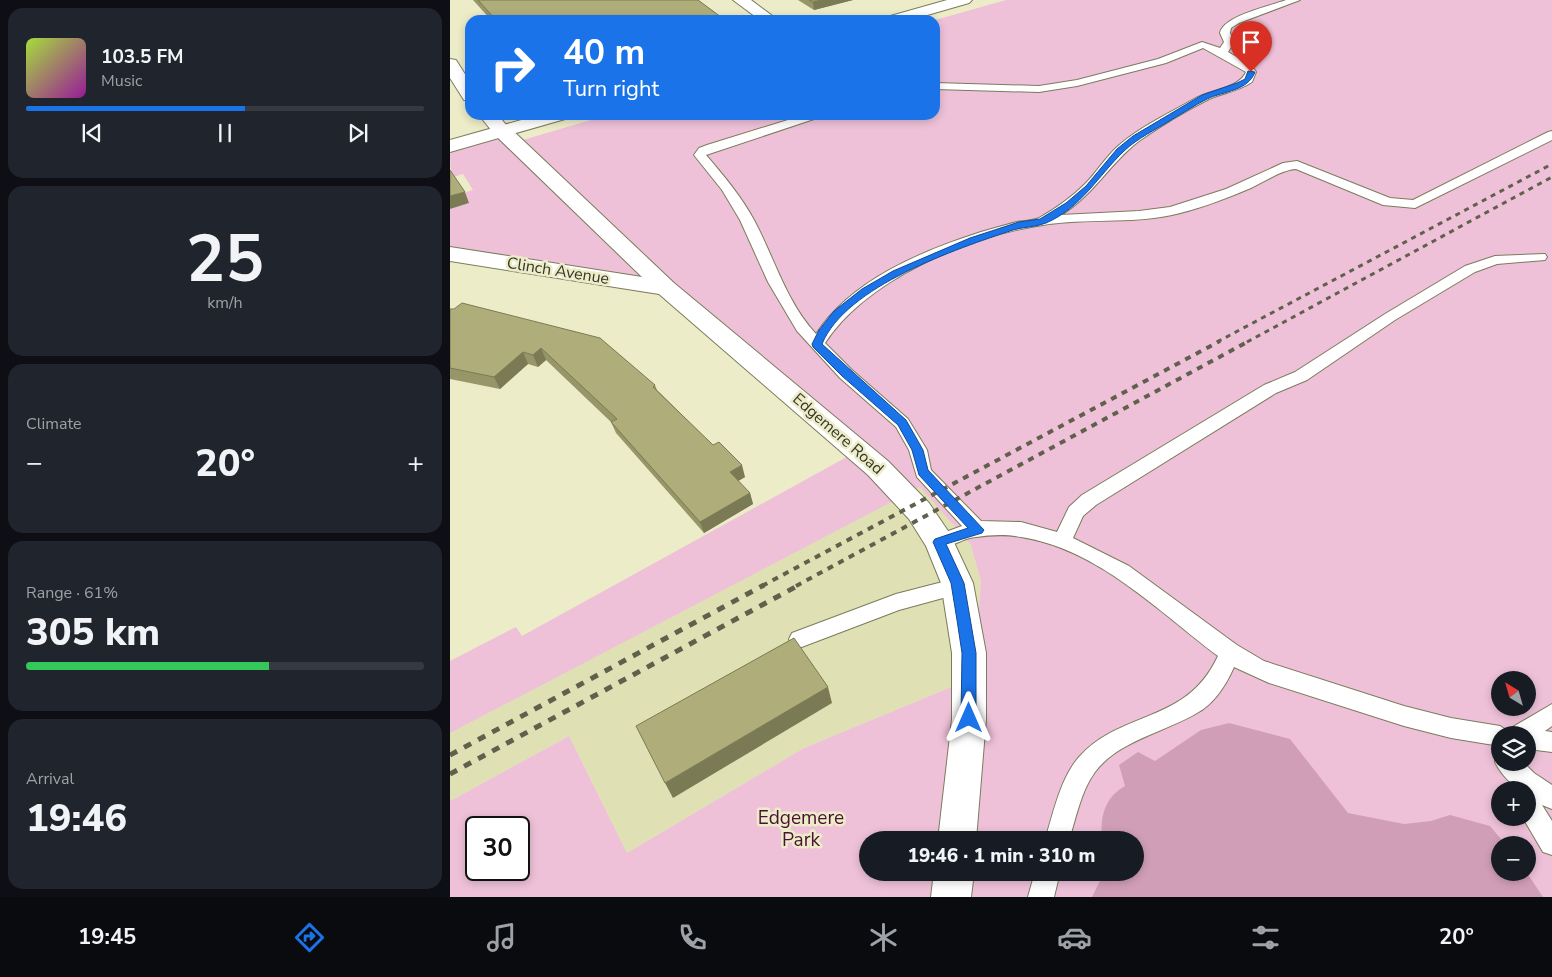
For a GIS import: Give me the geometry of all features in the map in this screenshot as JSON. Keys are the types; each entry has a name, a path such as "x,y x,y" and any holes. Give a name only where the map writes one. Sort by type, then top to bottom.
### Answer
{"street":[{"path":"741,0 763,15"},
{"path":"911,15 964,0"},
{"path":"450,64 465,88"},
{"path":"450,146 495,123 519,120"},
{"name":"Edgemere Road","path":"495,123 666,288 878,468 919,511 939,542 958,586 969,653 969,718 958,831"},
{"name":"Clinch Avenue","path":"450,254 666,288"},
{"path":"951,897 953,881"}],"lane":[{"path":"1222,53 1228,42 1225,33 1226,27 1234,21 1295,0"},
{"path":"940,86 1038,89 1078,83 1141,67 1202,45 1222,53 1248,68 1251,72 1248,80 1240,85 1205,97 1136,138 1120,151 1089,187 1069,205 1043,221"},
{"path":"800,120 711,148 703,151 700,155 727,188 748,220 790,310 817,344 846,374 902,423 918,450 923,472 978,530"},
{"path":"817,344 822,332 838,313 865,291 896,273 973,240 1022,224 1043,221 1132,217 1171,211 1223,195 1287,166 1297,164 1388,202 1415,204 1552,135"},
{"path":"1062,540 1076,512 1089,500 1270,389 1301,376 1470,269 1495,260 1540,257"},
{"path":"939,542 993,527 1062,540 1099,558 1129,577 1188,620 1230,654 1259,670 1372,708 1434,724 1491,745"},
{"path":"799,639 896,602 958,586"},
{"path":"1060,831 1071,794 1087,764 1116,740 1190,706 1216,682 1230,654"},
{"path":"1533,726 1552,714"},
{"path":"1536,740 1552,742"},
{"path":"1524,771 1552,798"},
{"path":"1536,817 1552,844"},
{"path":"1042,897 1046,881"}],"shaded area":[{"path":"946,473 949,520 971,545 981,582 973,678 804,748 627,853 569,736 450,801 450,725"},
{"path":"1229,723 1290,739 1348,813 1404,824 1431,821 1450,815 1490,826 1498,836 1491,836 1491,881 1532,881 1543,897 1092,897 1100,881 1144,881 1144,831 1102,831 1103,816 1108,802 1112,796 1125,786 1119,765 1138,752 1155,761 1201,730"}],"green space":[{"name":"Edgemere Park","path":"1006,0 1552,0 1552,897 450,897 450,801 569,736 627,853 804,748 973,678 981,582 971,545 920,487 450,733 450,661 516,627 522,636 863,448 670,287 450,250 450,209 469,203 463,193 473,190 463,174 451,178 450,154 454,148 499,136 509,144 591,120 940,120 940,19"}],"building":[{"path":"478,0 698,0 718,15 492,15"},
{"path":"450,170 465,192 450,196"},
{"path":"462,303 600,338 655,385 653,387 713,445 719,442 742,465 730,472 750,493 700,522 611,422 617,419 541,348 533,355 523,352 494,377 450,368 450,309 454,309"},
{"path":"794,638 828,687 665,783 636,726"}],"railway":[{"path":"1217,342 1552,164"},
{"path":"1247,342 1552,177"},
{"path":"762,586 1220,341"},
{"path":"796,586 1249,341"},
{"path":"450,755 764,585"},
{"path":"450,774 799,585"}],"route":[{"path":"969,718 969,653 964,620 957,583 939,542 978,530 923,472 918,450 902,423 846,374 817,344 822,332 838,313 865,291 896,273 973,240 1022,224 1043,221 1069,205 1089,187 1120,151 1136,138 1189,105 1205,97 1240,85 1248,80 1251,72"}]}
